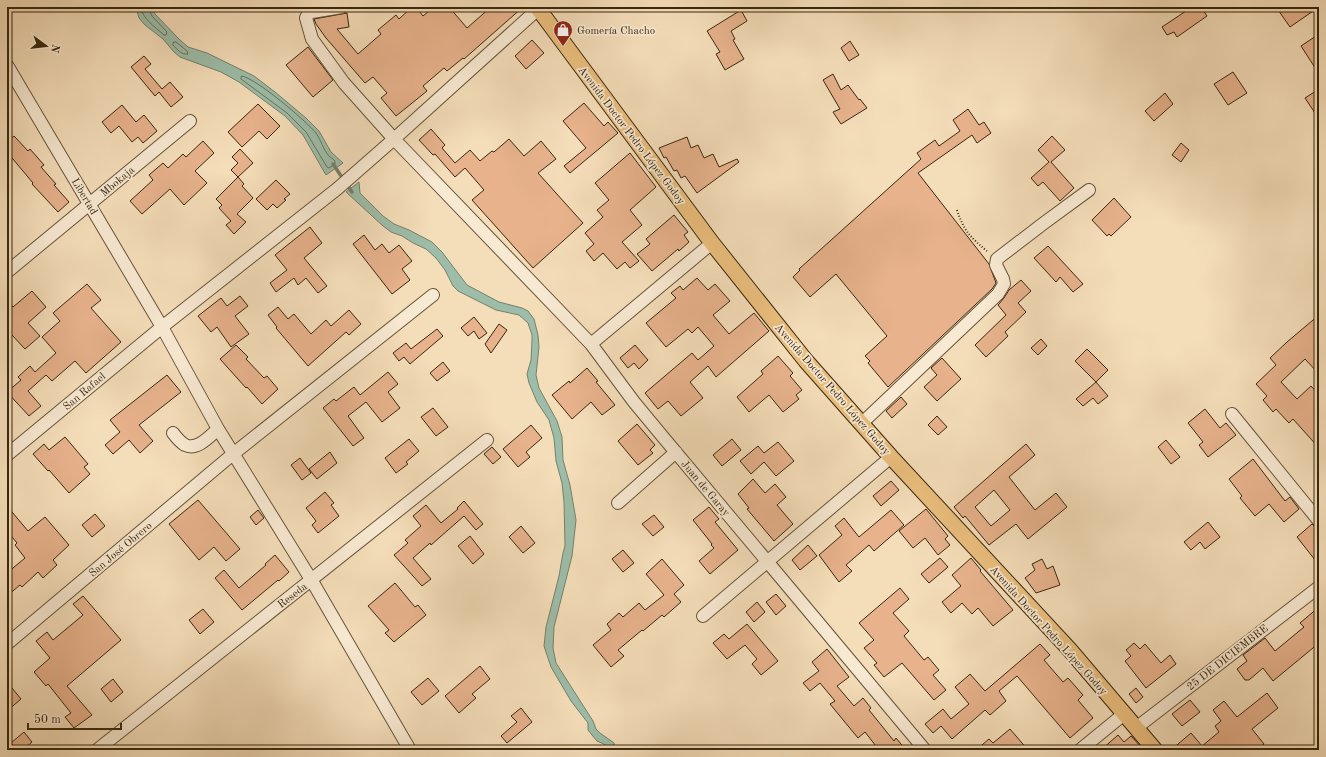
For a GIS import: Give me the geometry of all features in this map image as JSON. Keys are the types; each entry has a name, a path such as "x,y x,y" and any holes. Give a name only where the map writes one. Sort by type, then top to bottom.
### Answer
{"main road":[{"name":"Avenida Doctor Pedro López Godoy","path":"537,8 712,243 806,361 891,457 1070,650 1155,750"}],"street":[{"name":"Juan de Garay","path":"342,7 312,12 308,14 306,22 312,39 344,83 394,139 591,344 634,402 925,750"},
{"name":"San Rafael","path":"7,455 162,327 337,189 537,8"},
{"name":"Libertad","path":"7,65 11,83 90,204 162,327 218,429 311,580 410,750"},
{"name":"Mbokaja","path":"7,272 190,121"},
{"path":"861,424 998,294 1004,284 996,265 997,259 1089,190"},
{"path":"591,344 712,243"},
{"name":"San José Obrero","path":"7,644 233,454 433,295"},
{"path":"1232,414 1319,521"},
{"path":"173,434 184,445 192,446 197,445 207,439 218,429"},
{"name":"Reseda","path":"97,750 487,440"},
{"path":"618,503 676,452"},
{"path":"703,616 891,457"},
{"name":"25 DE DICIEMBRE","path":"1136,728 1319,587"},
{"path":"1080,750 1124,714"}],"path":[{"path":"957,210 962,225 968,235 997,259"}],"water":[{"path":"136,7 151,7 155,14 188,47 207,53 254,76 306,118 319,131 331,152 343,163 326,175 303,135 285,116 239,82 221,72 180,57 163,39 145,25 139,18"},
{"path":"359,182 360,193 383,216 394,224 432,242 442,252 467,285 499,302 528,311 534,319 539,347 536,375 539,388 557,421 562,437 563,460 570,485 576,520 572,556 554,627 553,648 556,663 593,721 596,729 614,743 616,750 609,750 604,744 597,741 588,730 588,723 571,701 551,667 544,646 546,627 565,546 564,502 562,483 556,461 554,438 549,420 537,402 527,374 531,360 532,341 532,335 528,323 519,315 496,310 458,291 453,286 445,270 436,258 426,249 402,236 391,232 346,192"}],"building":[{"path":"412,7 416,7 423,16 434,7 449,7 467,28 491,7 523,7 464,59 463,58 447,71 444,68 423,86 427,91 396,116 381,98 387,93 373,77 365,83 326,38 314,19 347,13 349,27 337,29 358,54 381,34 378,30 396,15 399,19"},
{"path":"1192,7 1201,7 1207,16 1177,37 1174,32 1167,35 1162,27"},
{"path":"1276,7 1319,7 1290,27"},
{"path":"741,10 747,21 731,31 735,39 733,40 744,59 725,70 716,54 720,52 707,31"},
{"path":"1319,34 1319,74 1301,46"},
{"path":"532,40 544,53 526,69 515,56"},
{"path":"850,41 859,55 849,61 841,48"},
{"path":"308,47 333,80 313,97 286,65"},
{"path":"144,56 151,64 145,69 162,89 170,82 183,97 171,107 159,92 155,96 131,67"},
{"path":"1233,72 1247,93 1228,105 1214,84"},
{"path":"833,74 841,90 848,85 867,108 841,124 833,112 840,109 823,80"},
{"path":"1319,89 1319,119 1305,98"},
{"path":"1165,93 1173,104 1154,121 1145,111"},
{"path":"584,103 604,126 608,122 618,133 570,173 564,166 586,148 563,121"},
{"path":"258,104 280,126 267,139 259,131 242,147 228,132"},
{"path":"122,105 136,122 144,115 157,131 143,143 138,137 132,142 119,126 111,133 102,122"},
{"path":"968,109 979,125 984,122 991,133 977,143 972,135 918,173 989,264 996,283 992,289 888,387 868,363 870,361 865,356 887,336 836,274 810,297 793,277 800,270 799,269 921,159 917,153 935,140 939,146 960,131 953,120"},
{"path":"431,129 445,145 442,148 455,163 470,150 480,161 492,151 494,152 509,139 524,156 541,141 556,159 538,173 583,223 533,268 472,200 484,190 465,168 455,177 435,154 433,155 419,140"},
{"path":"14,136 28,151 30,149 44,165 41,167 69,202 58,212 32,184 33,183 7,152 7,142"},
{"path":"1052,136 1065,150 1051,162 1074,188 1060,201 1043,182 1038,186 1031,178 1049,162 1038,150"},
{"path":"687,137 691,148 698,145 704,158 713,154 719,167 737,159 739,162 697,193 685,176 681,178 677,170 674,171 666,157 664,158 659,148"},
{"path":"203,141 214,153 195,171 207,183 184,205 170,189 142,214 130,201 153,180 149,175 163,163 168,168 183,154 186,157"},
{"path":"1181,143 1189,150 1181,162 1172,155"},
{"path":"240,149 253,163 238,177 231,170 238,163 232,157"},
{"path":"630,153 656,187 630,210 642,225 622,242 639,261 630,268 625,262 617,269 603,253 594,261 586,251 594,244 585,233 603,217 597,210 609,200 595,183"},
{"path":"238,177 244,184 242,186 253,198 237,214 246,222 234,234 226,225 231,221 219,208 222,205 216,199"},
{"path":"276,180 290,194 277,208 273,204 267,210 256,199"},
{"path":"1114,198 1131,217 1111,236 1109,234 1107,236 1092,220"},
{"path":"674,215 688,232 684,235 689,242 679,251 678,249 652,271 637,254 650,244 646,239"},
{"path":"310,227 322,243 304,258 327,286 318,293 306,278 298,285 294,278 276,292 270,283 287,270 275,255"},
{"path":"364,235 375,250 382,244 389,253 399,245 412,261 402,269 410,280 392,294 353,244"},
{"path":"1048,246 1083,284 1073,292 1060,277 1056,282 1034,258"},
{"path":"697,278 708,290 715,284 730,301 713,315 729,334 754,313 769,331 716,377 708,366 690,382 703,398 681,416 668,401 658,409 645,393 692,353 698,360 714,346 698,327 692,333 688,329 666,347 646,323 676,298 671,293 680,286 683,290"},
{"path":"1021,280 1031,291 1018,303 1026,312 1005,332 1008,336 986,357 975,345 1006,315 998,305 1009,290"},
{"path":"87,284 101,300 91,308 121,342 86,373 75,361 52,381 46,375 28,391 41,406 29,416 7,392 21,380 18,377 30,366 35,372 56,353 42,337 60,321 53,313"},
{"path":"32,291 46,307 28,323 40,336 25,349 12,335 7,339 7,299 13,307"},
{"path":"240,296 248,306 235,316 249,334 231,347 217,327 211,332 198,316 221,298 227,306"},
{"path":"278,307 288,319 294,314 311,334 326,320 331,326 349,310 361,324 349,335 346,332 308,366 276,328 277,327 268,315"},
{"path":"1319,315 1319,374 1305,359 1281,382 1297,399 1311,386 1319,395 1319,408 1314,413 1319,418 1319,448 1293,419 1289,423 1276,409 1273,412 1263,400 1267,396 1256,384 1276,365 1270,358"},
{"path":"474,317 487,333 479,339 474,331 468,336 461,328"},
{"path":"499,324 507,330 491,353 485,344"},
{"path":"437,329 443,336 410,364 404,357 399,361 393,353 406,343 411,349"},
{"path":"1041,339 1047,346 1038,355 1031,348"},
{"path":"236,345 248,357 246,359 264,378 267,376 278,389 262,404 220,359"},
{"path":"635,345 648,360 639,369 634,363 628,368 620,358"},
{"path":"1087,349 1108,370 1096,382 1075,361"},
{"path":"778,356 793,373 790,376 802,390 796,395 799,399 783,412 769,395 749,412 737,397 763,374 761,371"},
{"path":"942,358 961,379 937,401 924,387 937,375 931,368"},
{"path":"443,362 450,371 437,381 430,373"},
{"path":"587,368 598,381 596,382 615,405 602,415 591,402 572,419 552,395 569,381 570,383"},
{"path":"388,372 398,384 388,392 400,408 382,422 366,402 348,416 364,438 353,446 323,408 334,399 336,401 354,387 360,395"},
{"path":"167,375 181,392 139,425 153,441 140,453 129,440 113,454 105,445 120,432 110,420"},
{"path":"1096,382 1108,396 1098,404 1093,398 1083,406 1076,399"},
{"path":"901,397 907,404 892,418 886,411"},
{"path":"433,408 448,427 436,436 421,417"},
{"path":"1205,409 1220,428 1226,423 1236,435 1208,457 1199,445 1203,442 1188,423"},
{"path":"937,416 947,427 938,435 928,425"},
{"path":"637,424 655,445 650,450 653,453 638,465 618,441"},
{"path":"531,425 542,438 526,452 530,457 518,467 503,449"},
{"path":"65,437 88,464 84,467 90,474 69,493 33,454 44,444 49,450"},
{"path":"409,439 419,451 406,462 408,464 396,473 385,458"},
{"path":"732,439 741,450 722,466 713,455"},
{"path":"1166,440 1180,457 1171,464 1158,447"},
{"path":"778,442 794,461 776,476 764,462 751,474 740,461 758,446 764,453"},
{"path":"1026,444 1035,455 1009,477 1035,510 1056,493 1067,507 1028,539 1016,524 989,545 965,516 963,518 954,507","holes":["994,490 1010,510 991,526 975,507"]},
{"path":"492,447 501,457 493,464 484,454"},
{"path":"330,452 337,463 317,479 309,469"},
{"path":"300,458 311,473 302,480 291,465"},
{"path":"1253,459 1285,501 1290,497 1299,509 1284,522 1269,504 1255,516 1240,498 1242,496 1229,479"},
{"path":"753,479 765,493 775,484 786,497 777,505 793,524 774,541 747,509 749,508 738,494"},
{"path":"891,481 899,490 881,506 873,496"},
{"path":"325,492 334,503 331,505 339,516 318,533 312,525 316,521 306,508"},
{"path":"198,500 240,549 226,561 214,547 199,560 169,524"},
{"path":"464,501 483,524 476,530 464,516 431,545 430,543 413,558 431,579 422,586 394,555 408,543 405,540 421,526 413,516 426,505 441,523 458,509 457,508"},
{"path":"7,506 28,531 45,517 69,545 53,560 57,565 43,578 38,572 22,587 20,585 7,596 7,573 25,558 15,545 17,543 7,531"},
{"path":"709,507 719,519 715,522 738,550 710,574 699,561 714,548 693,520"},
{"path":"926,509 948,536 945,539 950,545 938,555 925,538 913,548 899,531"},
{"path":"258,510 264,518 256,525 250,517"},
{"path":"891,510 904,525 874,551 869,545 846,565 852,571 839,582 819,555 842,535 835,526 844,518 859,537"},
{"path":"95,514 105,526 92,537 82,525"},
{"path":"654,515 664,527 653,536 642,524"},
{"path":"1208,522 1220,537 1205,549 1200,542 1191,550 1184,542"},
{"path":"1312,524 1316,528 1319,528 1319,565 1297,537"},
{"path":"521,526 535,543 523,553 509,537"},
{"path":"470,536 484,554 473,564 458,546"},
{"path":"808,545 817,556 800,570 792,560"},
{"path":"623,550 634,563 623,572 612,559"},
{"path":"275,555 289,572 242,610 215,578 224,570 239,588 266,565 265,564"},
{"path":"940,558 948,567 929,583 921,574"},
{"path":"971,558 1013,610 993,626 978,608 972,614 962,603 951,613 942,602 961,586 952,575"},
{"path":"662,559 684,585 674,594 681,602 664,617 662,615 618,650 624,656 611,667 593,645 611,630 607,624 619,613 623,617 639,603 645,610 664,595 646,574"},
{"path":"1042,559 1047,569 1053,566 1060,585 1036,593 1025,578 1035,570 1032,564"},
{"path":"395,583 415,607 418,605 426,615 394,642 385,633 389,630 368,606"},
{"path":"900,588 909,599 893,613 909,631 904,636 924,660 928,657 939,670 933,675 946,690 934,700 902,663 884,677 874,665 877,663 864,648 874,640 859,623"},
{"path":"776,594 786,606 776,615 766,602"},
{"path":"83,596 121,640 67,686 92,715 74,728 65,717 71,713 48,684 46,686 34,672 50,658 36,641 47,632 53,640 83,615 73,604"},
{"path":"757,602 765,612 754,622 746,612"},
{"path":"1319,607 1319,643 1273,681 1263,668 1249,680 1245,680 1237,669 1247,661 1243,655 1265,638 1275,651 1304,627 1300,623"},
{"path":"203,609 214,622 200,634 189,620"},
{"path":"747,624 778,661 761,675 752,664 757,659 745,645 727,659 713,643 724,634 729,639"},
{"path":"1134,643 1140,649 1145,644 1161,663 1170,655 1176,664 1146,688 1125,661 1131,656 1126,650"},
{"path":"1040,644 1050,655 1044,660 1063,682 1068,678 1083,695 1078,700 1093,718 1070,738 1017,676 999,691 1006,701 990,715 985,710 952,739 941,726 933,733 925,724 943,709 951,719 969,704 955,687 970,674 985,691"},
{"path":"827,649 849,677 837,686 854,706 863,698 871,708 869,710 894,741 896,738 906,750 879,750 865,732 858,738 830,704 835,701 820,683 810,691 803,683 819,671 812,662"},
{"path":"480,666 490,679 472,694 476,698 459,713 445,696"},
{"path":"428,678 439,691 422,705 411,692"},
{"path":"113,679 123,692 111,702 101,689"},
{"path":"7,682 21,699 7,711"},
{"path":"1136,688 1143,697 1136,703 1129,694"},
{"path":"1267,693 1278,708 1252,729 1264,744 1256,750 1171,750 1191,733 1202,746 1219,732 1215,726 1221,721 1213,710 1224,701 1237,717"},
{"path":"1190,700 1200,712 1182,726 1172,714"},
{"path":"521,708 532,722 507,743 501,736 517,722 511,716"},
{"path":"1010,729 1028,750 976,750 989,739 993,743"},
{"path":"24,732 32,742 23,750 17,750 11,743"},
{"path":"1118,735 1124,742 1131,736 1141,747 1137,750 1101,750"}],"waterway":[{"path":"333,164 352,192"}],"place":[{"name":"Gomería Chacho","path":"563,47"}]}
